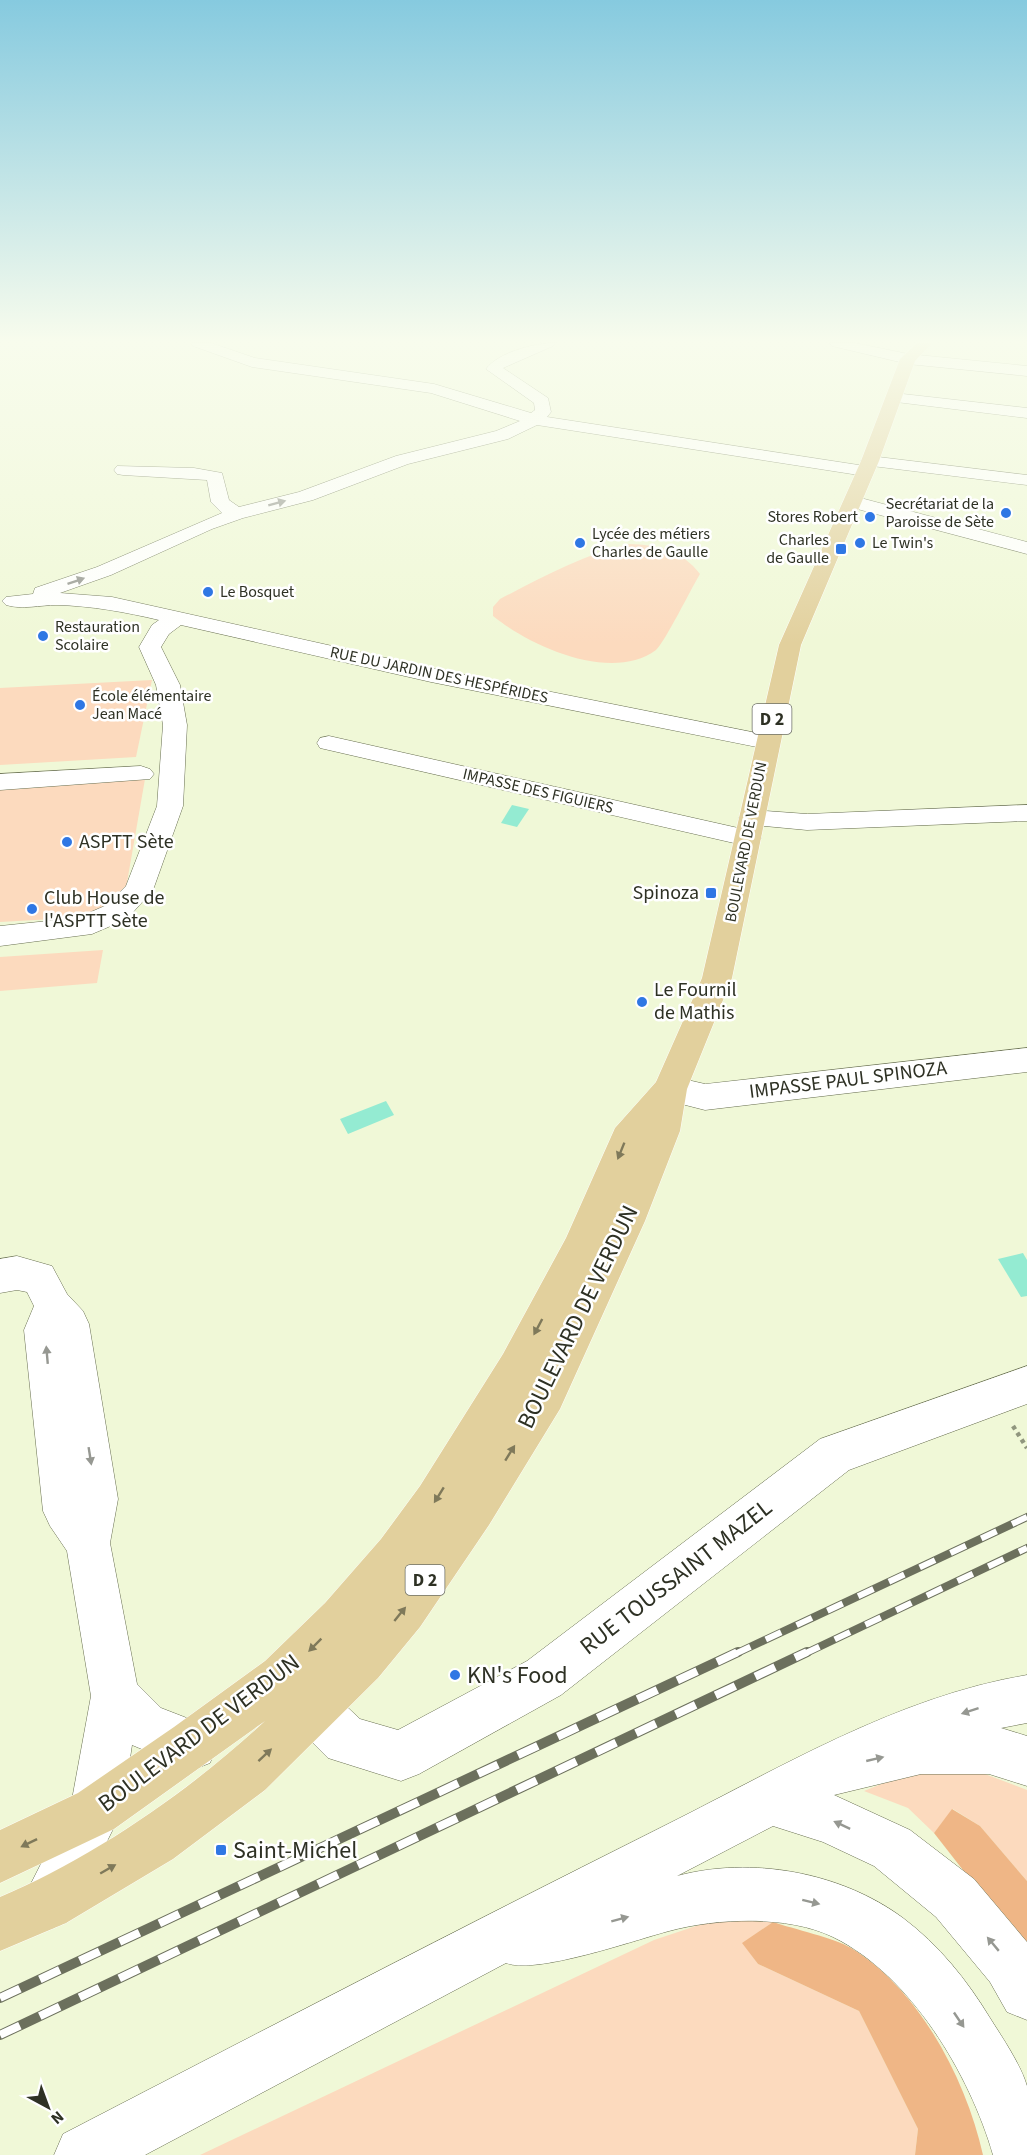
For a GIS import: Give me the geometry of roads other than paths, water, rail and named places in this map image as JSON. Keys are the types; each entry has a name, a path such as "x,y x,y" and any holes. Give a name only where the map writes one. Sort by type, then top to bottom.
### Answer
{"main road":[{"name":"BOULEVARD DE VERDUN","path":"0,1924 47,1904 156,1841 247,1772 313,1709 404,1611 474,1509 546,1395 631,1211 663,1131 670,1089 717,978 750,828 766,742 790,645 853,502 876,444"},
{"name":"BOULEVARD DE VERDUN","path":"0,1857 96,1811 282,1678 341,1619 397,1555 435,1501 517,1367 582,1245 627,1138 670,1089"}],"street":[{"path":"7,603 104,571 205,525 236,514 306,496 402,460 469,444"},
{"path":"709,444 867,466 1027,480"},
{"path":"123,470 144,474 203,473 216,477 220,502 236,514"},
{"path":"853,502 1027,548"},
{"path":"104,571 101,584 112,603"},
{"name":"RUE DU JARDIN DES HESPÉRIDES","path":"7,603 56,599 112,603 430,675 766,742"},
{"path":"0,936 82,927 117,912 139,890 170,806 175,725 168,685 150,647 160,630 176,618"},
{"name":"IMPASSE DES FIGUIERS","path":"329,743 750,828 807,822 1027,813"},
{"path":"0,782 141,774"},
{"name":"IMPASSE PAUL SPINOZA","path":"670,1089 705,1097 1027,1060"},
{"path":"0,1276 17,1273 39,1278 53,1306 44,1330 65,1510 88,1543 115,1696 96,1811 47,1904"},
{"name":"RUE TOUSSAINT MAZEL","path":"282,1678 346,1740 401,1756 544,1678 835,1454 1027,1385"},
{"path":"115,1696 144,1725 192,1744"},
{"path":"84,2155 480,1947 921,1726 991,1704 1027,1700"},
{"path":"832,1770 921,1749 989,1749 1027,1761"},
{"path":"771,1800 830,1819 892,1848 955,1898 1009,1964 1027,1992"},
{"path":"480,1947 603,1924 707,1896 771,1894 814,1902 865,1924 902,1951 933,1982 964,2028 993,2078 1023,2155"}],"water":[{"path":"512,805 529,809 517,827 501,823"},
{"path":"386,1101 394,1115 348,1134 340,1119"},
{"path":"1023,1253 1027,1260 1027,1296 1021,1297 998,1259"}],"railway":[{"path":"735,1654 1027,1517"},
{"path":"804,1654 1027,1548"},
{"path":"0,1998 738,1652"},
{"path":"0,2035 807,1652"}],"place":[{"name":"Secrétariat de la Paroisse de Sète","path":"1006,513"},
{"name":"Stores Robert","path":"870,517"},
{"name":"Lycée des métiers Charles de Gaulle","path":"580,543"},
{"name":"Le Twin's","path":"860,543"},
{"name":"Charles de Gaulle","path":"841,549"},
{"name":"Le Bosquet","path":"208,592"},
{"name":"Restauration Scolaire","path":"43,636"},
{"name":"École élémentaire Jean Macé","path":"80,705"},
{"name":"ASPTT Sète","path":"67,842"},
{"name":"Spinoza","path":"711,893"},
{"name":"Club House de l'ASPTT Sète","path":"32,909"},
{"name":"Le Fournil de Mathis","path":"642,1002"},
{"name":"KN's Food","path":"455,1675"},
{"name":"Saint-Michel","path":"221,1850"}]}
